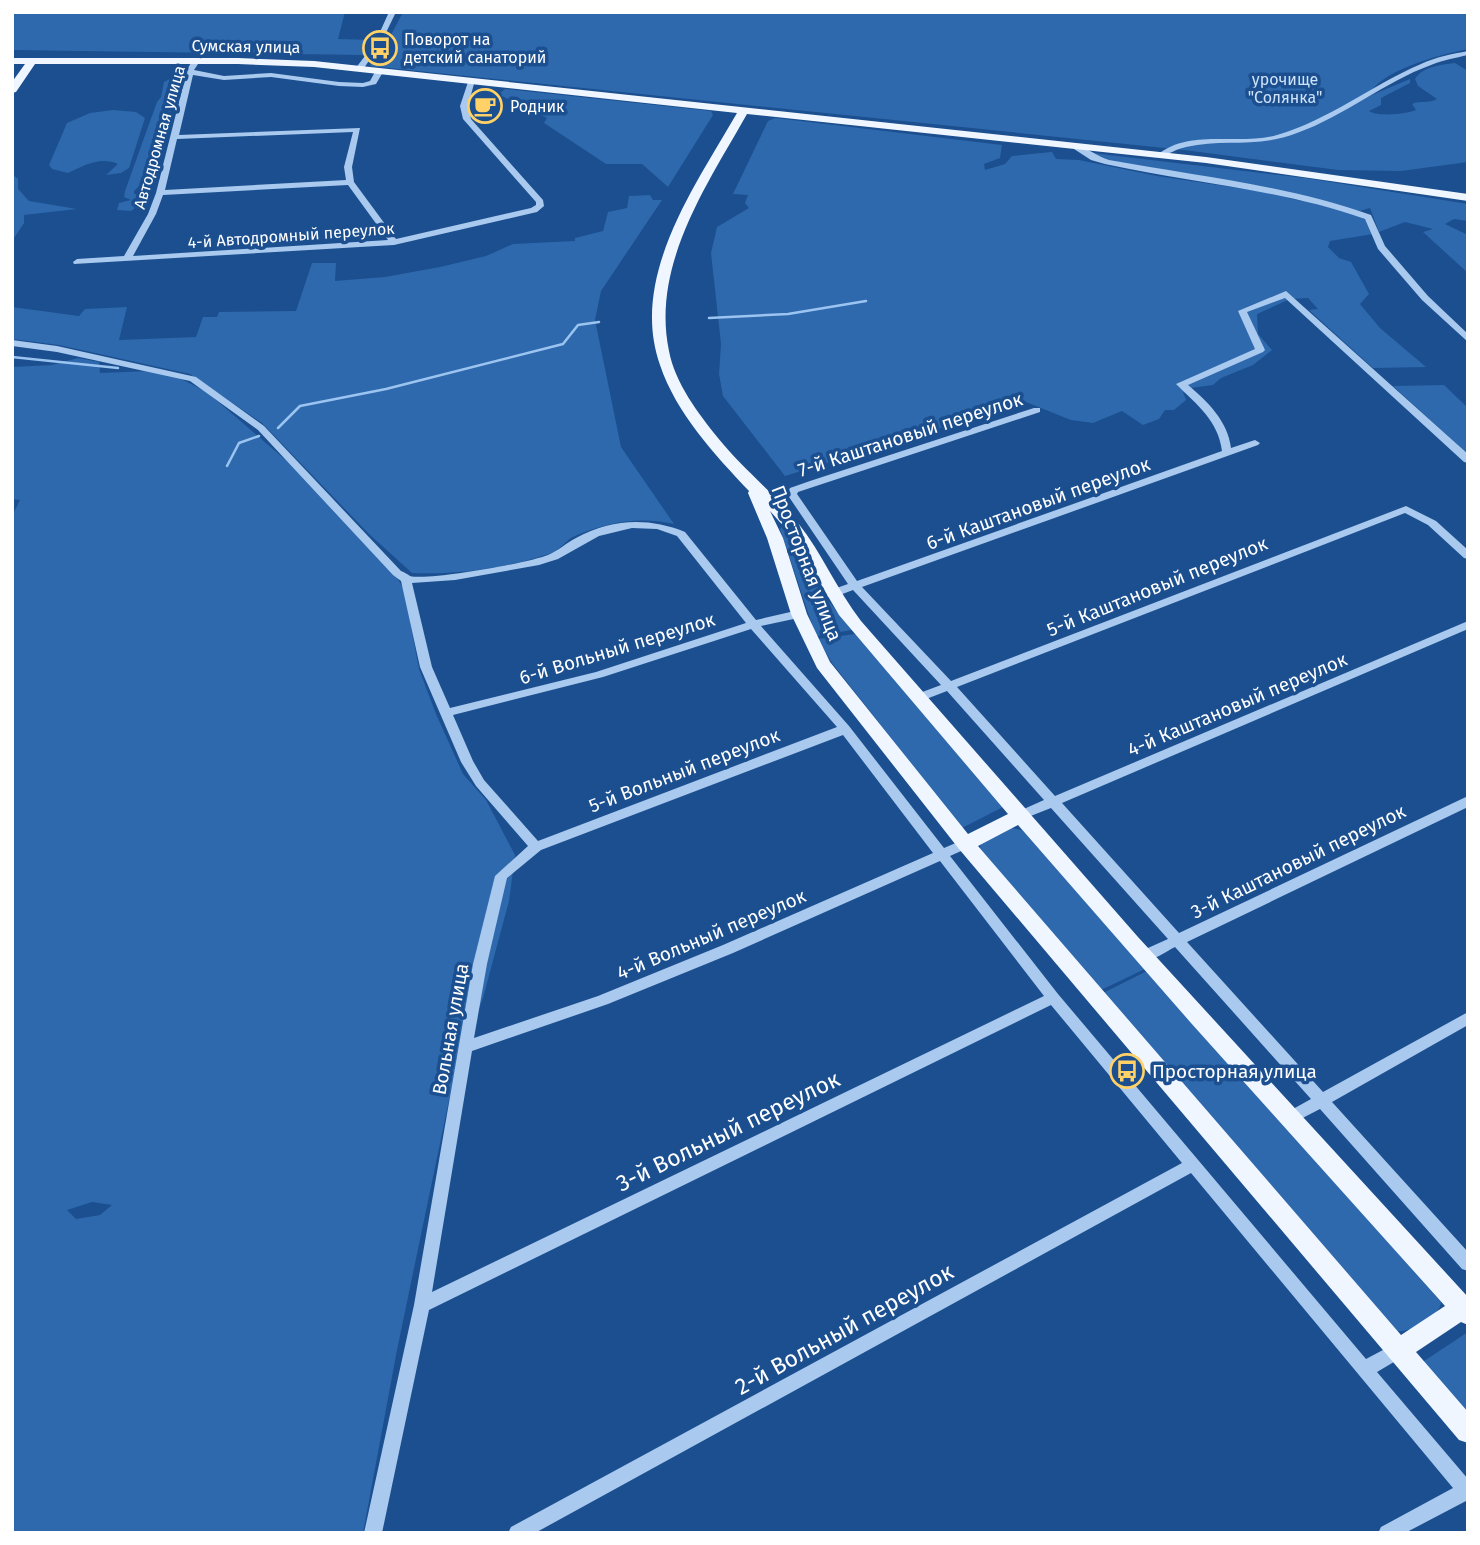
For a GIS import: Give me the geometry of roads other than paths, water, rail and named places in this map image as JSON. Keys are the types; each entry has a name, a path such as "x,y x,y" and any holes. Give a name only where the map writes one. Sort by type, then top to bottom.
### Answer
{"main road":[{"path":"12,90 32,61"},
{"name":"Сумская улица","path":"13,63 282,62 359,69 1161,155 1468,198"},
{"name":"Просторная улица","path":"743,111 679,233 663,279 659,323 661,348 674,384 685,402 751,484 788,520 807,547 832,594 1019,816 1289,1119 1466,1308"},
{"name":"Просторная улица","path":"751,484 769,525 799,614 823,664 965,844 1468,1431"},
{"path":"769,525 775,518 788,520"},
{"path":"965,844 1019,816"},
{"path":"1398,1350 1466,1308"}],"street":[{"path":"359,69 378,43 393,12"},
{"path":"1161,155 1174,147 1186,145 1257,141 1287,135 1424,65 1468,53"},
{"name":"Автодромная улица","path":"128,257 152,214 160,193 196,61"},
{"path":"191,72 224,78 271,75 356,85 373,82 379,72"},
{"name":"4-й Автодромный переулок","path":"78,262 394,242 534,210 540,206 540,202 467,119 464,106 475,82"},
{"path":"175,137 357,130 348,167 350,182 394,242"},
{"path":"1077,146 1094,158 1108,162 1261,189 1348,209 1368,217 1381,247 1425,298 1468,339"},
{"path":"160,193 350,182"},
{"path":"1227,453 1227,440 1218,423 1203,403 1181,384 1260,349 1242,311 1286,294 1468,460"},
{"path":"12,344 57,349 193,379 261,428 397,573 406,579 458,577 551,558 594,534 641,523 664,526 681,534 753,624 845,729 1053,998 1467,1492 1387,1533"},
{"name":"7-й Каштановый переулок","path":"855,586 792,494 794,490 1037,410"},
{"name":"6-й Каштановый переулок","path":"832,594 1255,443"},
{"path":"1406,509 1432,523 1468,556"},
{"name":"5-й Каштановый переулок","path":"920,697 1406,509"},
{"path":"406,579 426,667 467,762 480,783 536,847"},
{"path":"855,586 949,686 1468,1264"},
{"name":"6-й Вольный переулок","path":"445,713 519,697 621,668 753,624 799,614"},
{"name":"4-й Каштановый переулок","path":"1019,816 1468,625"},
{"name":"5-й Вольный переулок","path":"536,847 845,729"},
{"name":"3-й Каштановый переулок","path":"1144,956 1468,801"},
{"name":"4-й Вольный переулок","path":"466,1047 603,1000 965,844"},
{"name":"Вольная улица","path":"373,1533 422,1304 480,964 501,876 536,847"},
{"name":"3-й Вольный переулок","path":"422,1304 1053,998"},
{"path":"1289,1119 1468,1018"},
{"name":"2-й Вольный переулок","path":"517,1533 1192,1165"},
{"path":"1364,1370 1398,1350"}],"waterway":[{"path":"709,318 788,314 866,301"},
{"path":"278,428 300,406 386,389 563,344 578,325 599,322"},
{"path":"12,357 118,368"},
{"path":"227,466 239,443 259,436"}],"place":[{"name":"Поворот на детский санаторий","path":"380,48"},
{"name":"Родник","path":"485,106"},
{"name":"Просторная улица","path":"1127,1071"}],"park label":[{"name":"урочище \"Солянка\"","path":"1285,88"}]}
